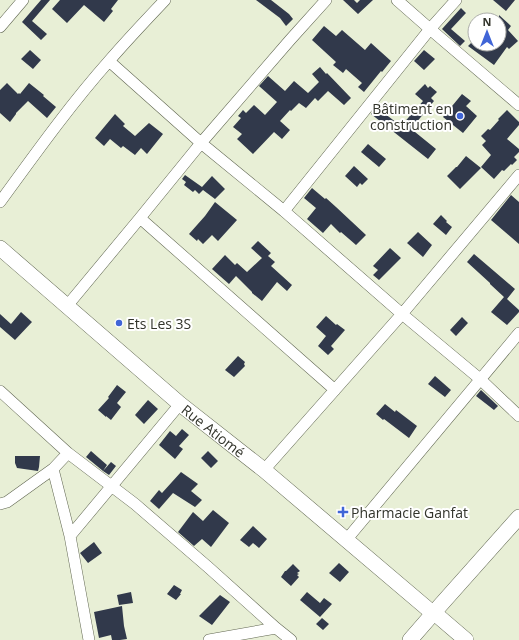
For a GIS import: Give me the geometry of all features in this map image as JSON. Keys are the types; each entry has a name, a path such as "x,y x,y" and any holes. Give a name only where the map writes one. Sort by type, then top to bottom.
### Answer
{"street":[{"path":"0,27 23,0"},
{"path":"0,202 61,120 109,61 165,0"},
{"path":"66,306 201,143 326,0"},
{"path":"397,0 519,105"},
{"path":"284,211 430,29 456,0"},
{"path":"109,61 201,143 284,211 402,314 480,379 519,416"},
{"path":"264,470 402,314 519,175"},
{"path":"140,218 335,390"},
{"name":"Rue Atiomé","path":"0,248 180,404 264,470 466,640"},
{"path":"347,539 519,333"},
{"path":"0,390 68,453 135,504 291,640"},
{"path":"70,536 180,404"},
{"path":"0,504 7,502 53,469 68,453"},
{"path":"53,469 70,536 90,640"},
{"path":"410,640 519,517"},
{"path":"209,640 236,638 276,628"}],"building":[{"path":"41,0 50,0 32,21 47,34 41,40 22,22"},
{"path":"60,0 118,0 111,9 113,11 104,22 84,5 67,23 52,9"},
{"path":"256,0 271,0 293,19 286,26 280,18"},
{"path":"343,0 354,0 357,3 360,0 373,0 358,14"},
{"path":"493,0 515,0 506,11"},
{"path":"461,8 466,13 451,29 465,41 460,46 442,29"},
{"path":"507,22 511,26 508,30 518,41 509,49 507,47"},
{"path":"324,26 336,36 342,30 365,50 371,43 391,61 364,92 358,87 362,83 346,69 343,73 333,65 336,62 312,40"},
{"path":"30,50 41,60 33,69 21,59"},
{"path":"424,50 435,59 424,70 414,61"},
{"path":"476,52 503,52 494,65"},
{"path":"320,67 351,98 344,105 328,91 318,101 315,98 306,108 299,103 280,121 290,130 282,139 274,132 253,154 237,139 242,134 233,127 241,118 238,116 243,110 246,113 254,105 265,115 277,102 259,86 268,76 285,91 294,81 308,93 319,82 312,74"},
{"path":"7,83 18,94 20,94 29,83 56,107 47,118 28,101 16,113 10,122 0,113 0,90"},
{"path":"425,84 428,88 430,86 437,92 431,98 434,101 416,123 420,127 415,132 436,149 428,159 371,114 376,107 401,126 423,101 415,94"},
{"name":"Bâtiment en construction","path":"462,94 471,101 466,106 477,116 463,133 443,117"},
{"path":"507,110 519,122 519,125 507,139 519,149 519,152 514,157 517,160 504,171 502,170 494,179 481,167 491,155 482,145 486,141 481,136 488,129 490,130"},
{"path":"115,114 125,124 123,126 135,136 149,123 163,134 147,154 141,148 135,155 123,146 121,148 110,139 104,146 95,138"},
{"path":"368,144 386,159 379,167 361,152"},
{"path":"466,156 481,168 460,189 447,176"},
{"path":"354,166 368,179 362,185 360,183 357,187 345,176"},
{"path":"185,175 202,187 212,176 225,189 215,199 203,190 199,194 195,190 193,192 184,185 186,182 182,179"},
{"path":"312,188 325,199 326,198 366,235 356,245 331,224 323,233 307,219 316,208 304,198"},
{"path":"511,195 519,202 519,244 491,220"},
{"path":"215,202 237,220 218,241 212,235 203,244 189,234"},
{"path":"441,215 452,227 446,235 433,224"},
{"path":"418,232 432,245 423,257 407,243"},
{"path":"258,241 271,253 268,256 275,262 271,266 292,285 287,291 277,282 262,301 236,276 229,284 212,269 225,255 235,265 237,263 247,272 262,258 251,248"},
{"path":"390,248 401,258 379,280 373,275 378,270 373,266"},
{"path":"474,254 515,289 507,299 519,310 519,312 507,325 491,312 504,297 467,262"},
{"path":"21,312 32,322 15,340 0,327 0,314 11,324"},
{"path":"326,316 336,325 337,324 345,330 331,346 334,349 328,355 318,346 326,336 316,327"},
{"path":"462,317 468,323 456,336 450,330"},
{"path":"238,356 245,362 245,366 234,377 225,370"},
{"path":"435,376 451,390 445,397 428,384"},
{"path":"117,385 126,392 117,403 121,407 111,420 98,410 109,398 108,397"},
{"path":"481,390 498,406 494,410 476,396"},
{"path":"148,400 158,409 144,424 135,415"},
{"path":"385,404 395,412 396,410 417,426 409,438 376,414"},
{"path":"182,429 189,435 179,446 183,449 175,459 159,445 170,431 176,436"},
{"path":"91,451 107,465 103,471 86,457"},
{"path":"208,451 218,461 211,468 201,458"},
{"path":"15,456 40,456 38,471 17,468"},
{"path":"111,462 116,466 109,475 103,471"},
{"path":"181,472 198,484 191,491 202,500 195,507 173,493 159,509 150,501 159,490 162,493"},
{"path":"213,510 229,523 211,547 202,539 194,546 178,532 193,512 203,521"},
{"path":"253,526 267,539 259,548 253,543 249,547 240,540"},
{"path":"94,542 102,553 88,563 80,553"},
{"path":"339,563 349,572 340,582 329,573"},
{"path":"293,564 300,571 297,573 299,574 297,575 299,577 291,586 281,577"},
{"path":"174,585 182,590 181,594 176,600 167,594"},
{"path":"131,592 133,603 119,605 117,595"},
{"path":"307,592 320,603 324,598 332,604 320,617 300,600"},
{"path":"220,595 230,602 212,625 199,616"},
{"path":"122,606 127,639 112,640 111,635 99,638 94,612"},
{"path":"322,618 329,624 323,630 316,624"}],"place":[{"name":"Bâtiment en construction","path":"460,116"},
{"name":"Ets Les 3S","path":"119,323"},
{"name":"Pharmacie Ganfat","path":"343,512"}]}
